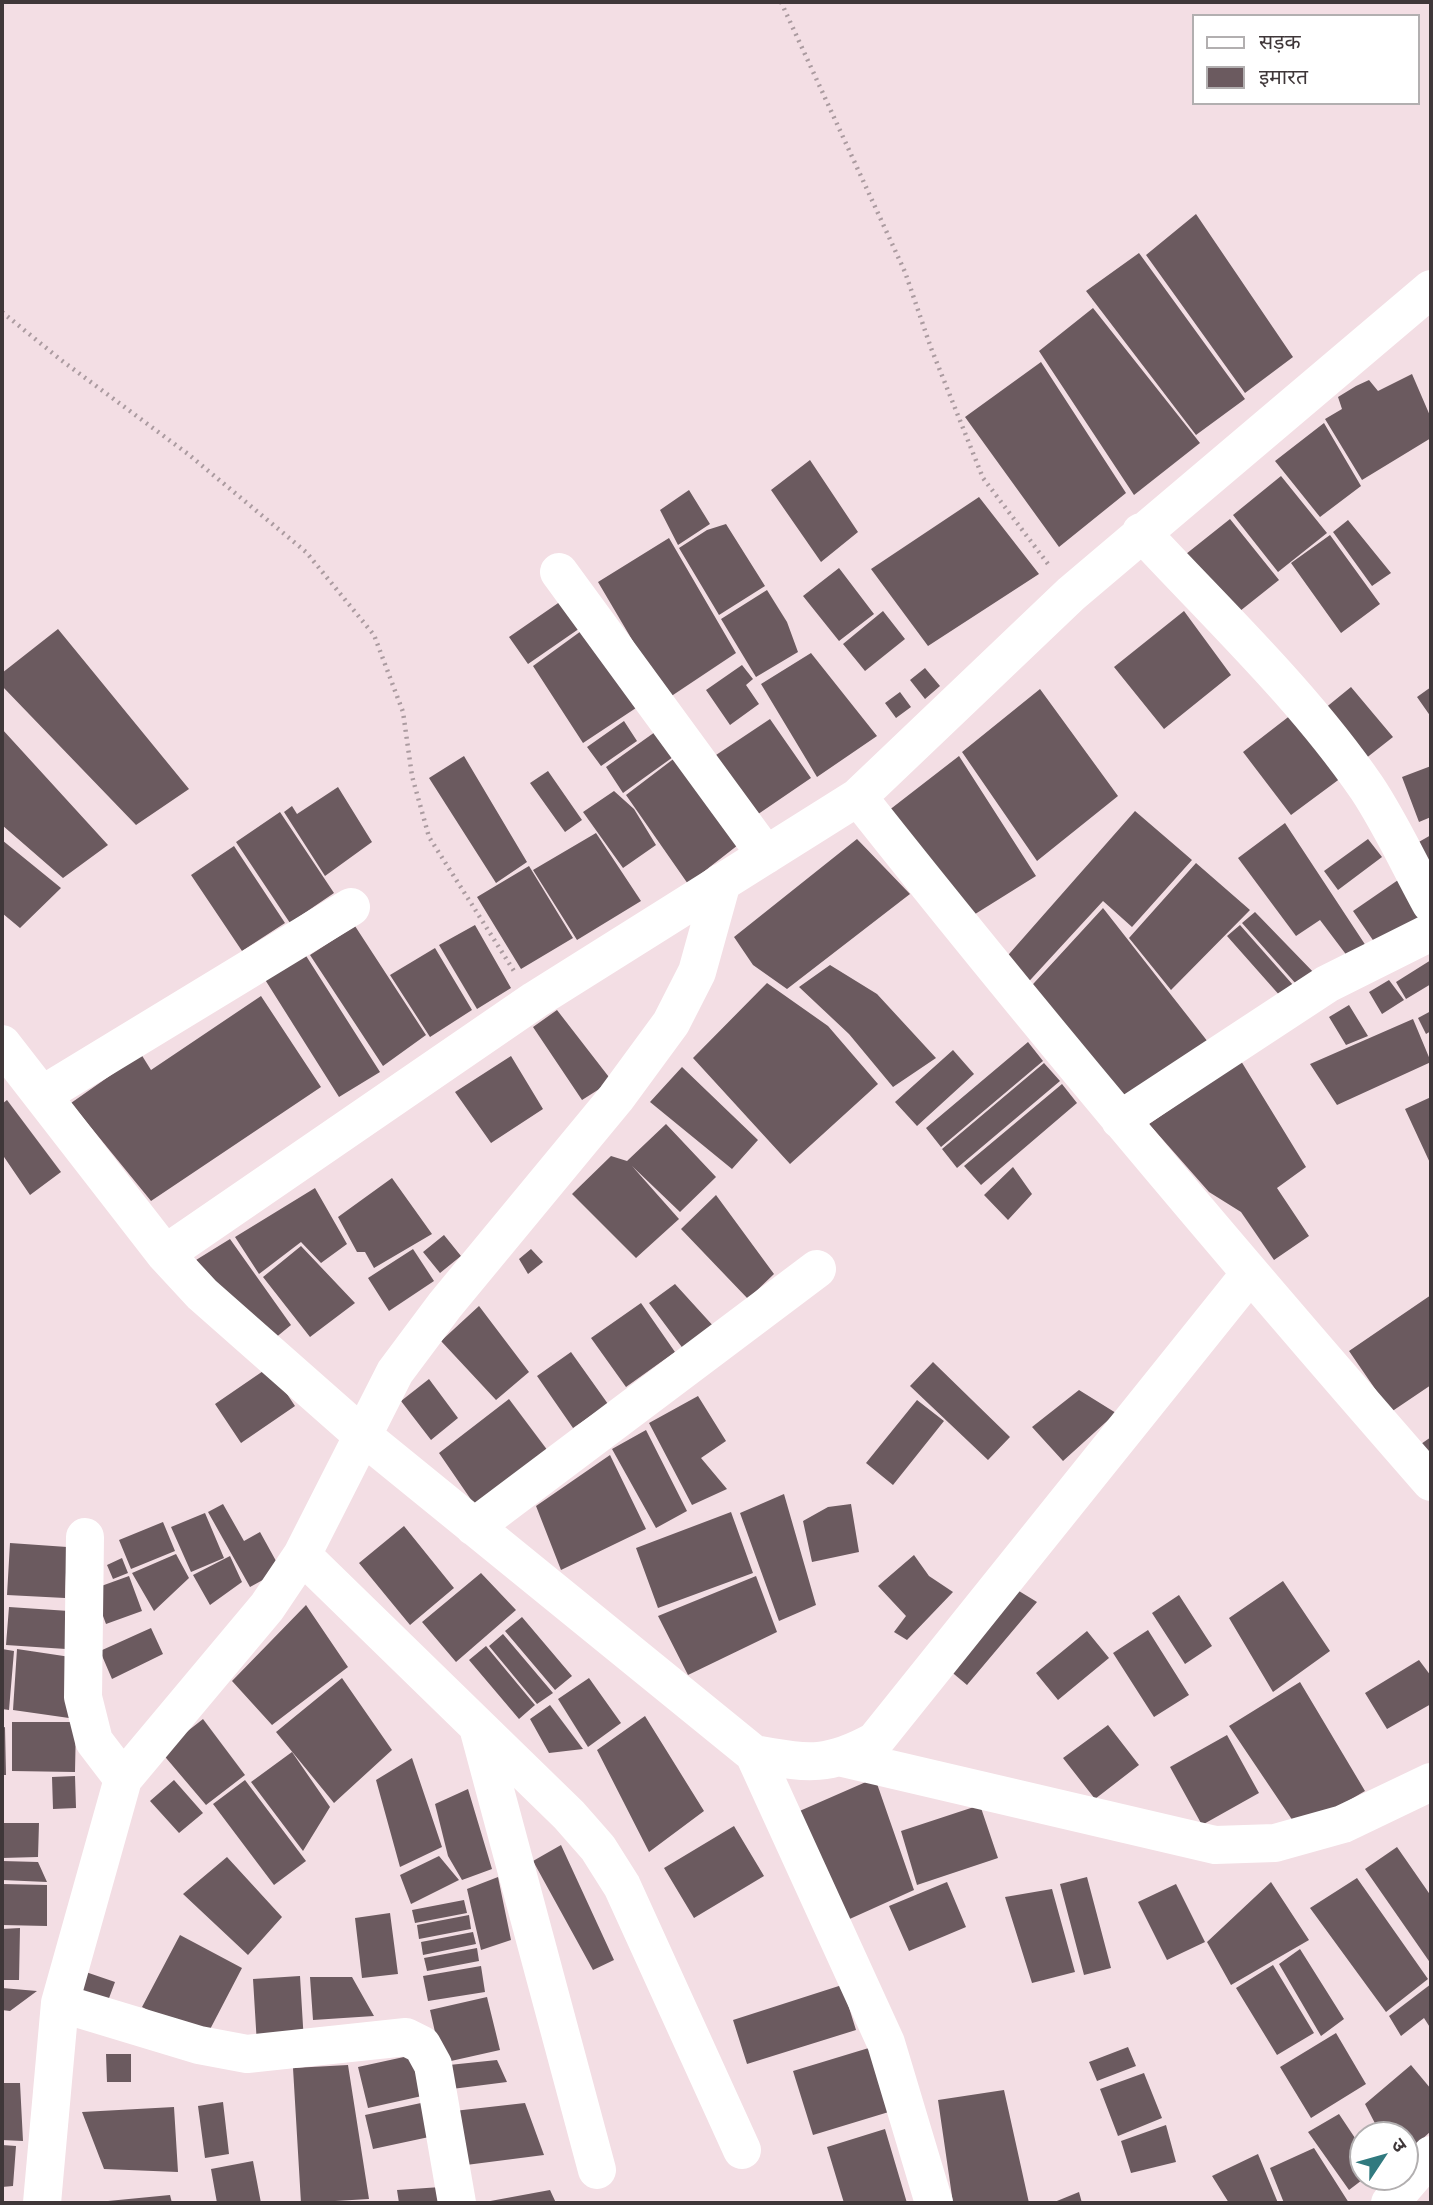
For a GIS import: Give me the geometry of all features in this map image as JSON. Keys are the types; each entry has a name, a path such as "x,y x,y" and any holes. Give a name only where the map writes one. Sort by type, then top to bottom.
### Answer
{"street":[{"path":"165,1254 535,1000 858,797 1071,594 1431,289"},
{"path":"1141,532 1300,703 1338,750 1368,789 1431,904"},
{"path":"559,572 766,855"},
{"path":"858,797 1120,1121 1249,1275 1431,1482"},
{"path":"42,2203 60,2003 123,1779 267,1607 302,1555 395,1372 445,1305 616,1098 671,1023 697,972 722,882"},
{"path":"42,1095 351,907"},
{"path":"1120,1121 1327,984 1431,932"},
{"path":"2,1044 165,1254 201,1294 362,1436 754,1754 886,2043 934,2203"},
{"path":"474,1527 817,1269"},
{"path":"843,1758 874,1741 909,1700 1249,1275"},
{"path":"85,1536 83,1697 94,1741 123,1779"},
{"path":"302,1555 569,1815 597,1848 622,1886 742,2150"},
{"path":"477,1725 597,2170"},
{"path":"754,1754 802,1762 843,1758 1215,1845 1275,1843 1343,1824 1431,1782"},
{"path":"60,2003 199,2045 247,2054 406,2037 422,2045 433,2065 457,2203"},
{"path":"1390,2203 1431,2155"}],"path":[{"path":"781,2 905,272 931,348 983,478 1071,594"},
{"path":"2,312 61,360 188,454 306,552 374,635 403,712 412,776 429,837 506,961 535,1000"}],"building":[{"path":"1196,214 1293,357 1245,393 1146,255"},
{"path":"1139,253 1245,399 1196,435 1086,291"},
{"path":"1093,308 1200,443 1134,495 1039,351"},
{"path":"1041,362 1126,493 1059,547 965,417"},
{"path":"1412,374 1431,418 1431,438 1362,480 1325,419 1342,409 1338,397 1356,386 1369,380 1378,391"},
{"path":"1324,423 1361,486 1320,517 1275,461"},
{"path":"810,460 858,532 821,562 771,490"},
{"path":"1281,476 1327,533 1278,572 1233,515"},
{"path":"689,490 710,524 678,545 660,510"},
{"path":"979,497 1039,574 928,646 871,569"},
{"path":"1230,519 1279,580 1235,615 1186,554"},
{"path":"1348,520 1391,573 1372,586 1333,532"},
{"path":"726,524 765,586 719,615 679,548 707,530"},
{"path":"1330,535 1380,604 1341,633 1291,563"},
{"path":"669,538 736,653 667,699 598,582"},
{"path":"839,568 874,614 839,641 803,596"},
{"path":"767,590 787,622 798,652 756,677 721,619"},
{"path":"564,599 583,626 528,664 509,637"},
{"path":"883,611 905,639 865,671 843,644"},
{"path":"1184,611 1231,675 1164,729 1114,667"},
{"path":"588,626 639,706 583,743 533,666"},
{"path":"58,629 189,789 136,825 2,686 2,673"},
{"path":"811,653 877,736 817,777 761,684"},
{"path":"742,665 753,679 746,685 759,704 730,725 706,690"},
{"path":"925,668 940,686 925,699 910,680"},
{"path":"1351,687 1393,737 1365,759 1324,709"},
{"path":"1431,687 1431,717 1417,697"},
{"path":"1040,689 1118,796 1037,861 962,752"},
{"path":"900,692 911,707 896,718 885,703"},
{"path":"1296,711 1345,775 1291,815 1243,752"},
{"path":"770,719 811,778 748,821 707,761"},
{"path":"624,721 637,741 601,766 587,747"},
{"path":"662,727 680,752 623,793 606,767"},
{"path":"2,729 108,845 63,878 2,825"},
{"path":"464,756 527,862 496,883 429,778"},
{"path":"959,756 1036,876 964,921 888,811"},
{"path":"676,757 738,845 688,884 626,795"},
{"path":"1431,766 1431,817 1419,822 1402,777"},
{"path":"548,771 582,820 565,832 530,783"},
{"path":"338,787 372,842 325,876 284,812 292,806 297,814"},
{"path":"614,791 634,809 656,845 623,868 583,812"},
{"path":"1135,811 1192,860 1132,927 1103,901 1021,990 1002,962"},
{"path":"280,812 334,893 290,923 236,842"},
{"path":"1285,823 1370,952 1354,965 1320,920 1296,936 1238,858"},
{"path":"596,833 641,901 577,940 533,870"},
{"path":"1431,835 1431,885 1410,847"},
{"path":"857,839 910,894 787,989 753,965 734,937"},
{"path":"1368,839 1382,857 1338,890 1324,871"},
{"path":"2,840 61,888 20,928 2,913"},
{"path":"234,846 285,923 242,951 191,875"},
{"path":"1196,863 1250,910 1171,990 1129,938"},
{"path":"529,866 573,938 521,969 477,897"},
{"path":"1401,878 1427,916 1379,949 1353,911"},
{"path":"1103,908 1208,1042 1126,1109 1023,995"},
{"path":"1255,912 1318,977 1304,993 1242,923"},
{"path":"475,925 511,988 477,1009 439,945"},
{"path":"1240,925 1301,994 1289,1006 1227,936"},
{"path":"355,926 426,1035 383,1066 310,955"},
{"path":"435,948 472,1010 430,1037 390,975"},
{"path":"303,951 380,1072 339,1097 264,978"},
{"path":"1431,960 1431,984 1406,999 1396,982"},
{"path":"830,965 877,994 936,1058 893,1087 849,1034 799,987"},
{"path":"1389,980 1404,1000 1382,1014 1369,992"},
{"path":"767,983 828,1026 878,1084 790,1164 693,1058"},
{"path":"261,996 321,1087 151,1201 71,1103 141,1054 151,1070"},
{"path":"1349,1005 1368,1036 1346,1045 1329,1017"},
{"path":"557,1010 612,1081 582,1100 533,1027"},
{"path":"1431,1011 1431,1031 1426,1034 1418,1018"},
{"path":"1413,1019 1431,1062 1337,1105 1310,1064"},
{"path":"1028,1042 1043,1061 941,1147 926,1128"},
{"path":"953,1050 974,1074 917,1126 895,1102"},
{"path":"511,1056 543,1109 491,1143 455,1092"},
{"path":"1241,1061 1306,1167 1277,1188 1309,1236 1274,1260 1241,1212 1209,1192 1149,1124"},
{"path":"1044,1063 1060,1081 957,1168 942,1149"},
{"path":"682,1067 758,1140 732,1169 650,1102"},
{"path":"1062,1084 1077,1103 981,1185 964,1166"},
{"path":"1431,1097 1431,1165 1405,1109"},
{"path":"7,1100 61,1172 30,1195 2,1154 2,1104"},
{"path":"666,1124 716,1177 680,1212 632,1166 679,1219 636,1258 572,1194 611,1156 627,1161"},
{"path":"1013,1167 1032,1194 1008,1220 984,1195"},
{"path":"392,1178 432,1234 374,1268 365,1252 357,1252 338,1217"},
{"path":"315,1188 347,1244 321,1263 301,1242 259,1274 235,1237"},
{"path":"716,1195 774,1274 748,1299 681,1229"},
{"path":"444,1235 461,1256 440,1273 423,1252"},
{"path":"230,1239 291,1325 274,1339 232,1304 196,1260"},
{"path":"301,1246 355,1303 310,1337 263,1277"},
{"path":"413,1249 434,1281 389,1311 368,1278"},
{"path":"531,1249 543,1262 528,1274 519,1259"},
{"path":"675,1284 716,1329 687,1354 649,1303"},
{"path":"1431,1295 1431,1385 1391,1412 1349,1351"},
{"path":"641,1303 675,1352 626,1387 591,1338"},
{"path":"479,1306 529,1372 496,1400 441,1341"},
{"path":"571,1352 608,1404 573,1428 537,1376"},
{"path":"933,1362 1010,1437 988,1460 910,1386"},
{"path":"269,1367 295,1406 241,1443 215,1404"},
{"path":"429,1379 458,1418 431,1440 401,1401"},
{"path":"1079,1390 1116,1413 1063,1461 1032,1427"},
{"path":"698,1396 726,1441 701,1458 727,1489 692,1505 649,1423"},
{"path":"509,1399 548,1451 474,1504 439,1453"},
{"path":"917,1400 944,1421 893,1485 866,1463"},
{"path":"646,1430 687,1511 656,1528 612,1449"},
{"path":"1431,1437 1431,1454 1421,1444"},
{"path":"610,1455 646,1529 561,1570 536,1506"},
{"path":"784,1494 816,1605 779,1621 740,1513"},
{"path":"223,1504 244,1541 260,1532 281,1570 250,1587 208,1512"},
{"path":"851,1504 859,1552 812,1562 803,1521 828,1507"},
{"path":"731,1512 753,1573 658,1608 636,1548"},
{"path":"205,1513 224,1558 191,1572 171,1527"},
{"path":"163,1522 175,1551 131,1569 119,1540"},
{"path":"404,1526 454,1588 410,1625 359,1563"},
{"path":"10,1543 67,1547 65,1598 7,1595"},
{"path":"176,1554 189,1578 154,1611 132,1573"},
{"path":"914,1555 929,1576 953,1592 907,1640 894,1632 906,1616 878,1586"},
{"path":"230,1556 242,1582 210,1605 193,1575"},
{"path":"122,1558 128,1573 113,1579 107,1565"},
{"path":"481,1573 516,1610 456,1662 422,1622"},
{"path":"129,1576 142,1611 106,1624 93,1589"},
{"path":"756,1576 777,1632 688,1675 658,1616"},
{"path":"1283,1581 1330,1651 1273,1692 1229,1618"},
{"path":"1014,1588 1037,1602 967,1685 948,1669"},
{"path":"1179,1595 1212,1646 1185,1664 1152,1613"},
{"path":"306,1605 348,1667 272,1725 232,1681"},
{"path":"9,1607 69,1611 66,1649 6,1645"},
{"path":"522,1617 572,1676 555,1690 505,1631"},
{"path":"151,1628 163,1654 112,1679 100,1651"},
{"path":"1148,1630 1189,1695 1154,1717 1113,1653"},
{"path":"1087,1631 1109,1658 1058,1700 1036,1673"},
{"path":"503,1634 553,1693 537,1704 489,1646"},
{"path":"486,1646 535,1705 519,1719 469,1660"},
{"path":"2,1649 14,1651 9,1710 2,1709"},
{"path":"17,1649 77,1658 69,1718 13,1710"},
{"path":"1419,1660 1431,1676 1431,1704 1387,1729 1365,1693"},
{"path":"342,1678 392,1750 334,1803 276,1732"},
{"path":"589,1678 621,1723 588,1747 558,1699"},
{"path":"1300,1682 1365,1791 1299,1830 1229,1726"},
{"path":"550,1705 583,1749 549,1753 530,1719"},
{"path":"645,1716 704,1811 649,1852 597,1750"},
{"path":"203,1719 245,1775 206,1805 161,1752"},
{"path":"12,1722 76,1722 75,1772 12,1771"},
{"path":"1108,1725 1139,1765 1095,1799 1063,1758"},
{"path":"5,1727 6,1775 2,1775 2,1728"},
{"path":"1227,1735 1259,1793 1202,1825 1170,1767"},
{"path":"292,1752 330,1807 303,1851 251,1782"},
{"path":"412,1758 442,1847 400,1867 376,1780"},
{"path":"75,1776 76,1808 53,1809 52,1777"},
{"path":"875,1778 914,1890 843,1922 795,1813"},
{"path":"174,1780 203,1813 179,1833 150,1801"},
{"path":"245,1780 306,1861 274,1885 213,1804"},
{"path":"468,1789 492,1869 462,1880 448,1856 435,1804"},
{"path":"980,1805 998,1858 917,1885 901,1831"},
{"path":"2,1823 39,1823 38,1857 2,1858"},
{"path":"734,1826 764,1876 694,1918 664,1868"},
{"path":"561,1845 614,1960 593,1970 533,1861"},
{"path":"1397,1847 1431,1896 1431,1964 1365,1869"},
{"path":"439,1856 459,1880 411,1904 400,1875"},
{"path":"227,1857 282,1917 248,1955 183,1894"},
{"path":"2,1861 38,1862 47,1882 2,1880"},
{"path":"498,1877 511,1940 481,1950 467,1889"},
{"path":"1087,1877 1111,1968 1084,1975 1060,1884"},
{"path":"1357,1878 1428,1979 1386,2012 1310,1908"},
{"path":"947,1882 966,1927 909,1951 889,1906"},
{"path":"1271,1882 1309,1940 1231,1985 1207,1942"},
{"path":"2,1884 47,1885 47,1926 2,1925"},
{"path":"1176,1884 1205,1942 1167,1960 1138,1902"},
{"path":"1052,1889 1075,1972 1032,1983 1005,1897"},
{"path":"464,1900 467,1913 415,1923 412,1910"},
{"path":"390,1913 398,1974 362,1978 355,1918"},
{"path":"469,1915 471,1929 419,1939 417,1925"},
{"path":"20,1928 19,1980 2,1980 2,1929"},
{"path":"473,1932 476,1944 423,1955 421,1942"},
{"path":"180,1935 242,1968 205,2039 142,2007"},
{"path":"477,1948 479,1961 427,1971 424,1958"},
{"path":"1300,1949 1344,2019 1321,2036 1279,1964"},
{"path":"1273,1965 1314,2033 1277,2055 1236,1988"},
{"path":"481,1966 485,1992 428,2001 423,1976"},
{"path":"80,1970 115,1982 105,2009 70,1997"},
{"path":"300,1976 304,2043 257,2045 253,1979"},
{"path":"310,1977 352,1977 374,2016 313,2020"},
{"path":"1431,1984 1431,2029 1424,2018 1401,2036 1389,2016"},
{"path":"842,1985 856,2030 747,2064 733,2020"},
{"path":"2,1988 37,1991 10,2011 2,2010"},
{"path":"487,1997 500,2050 442,2063 430,2010"},
{"path":"1336,2033 1366,2084 1311,2118 1280,2067"},
{"path":"872,2047 892,2111 813,2135 793,2071"},
{"path":"1128,2047 1136,2066 1097,2081 1089,2062"},
{"path":"106,2054 131,2054 131,2082 107,2082"},
{"path":"413,2055 422,2096 368,2108 358,2067"},
{"path":"497,2060 507,2082 452,2089 449,2065"},
{"path":"348,2065 369,2199 301,2203 293,2068"},
{"path":"1411,2065 1431,2089 1431,2131 1419,2142 1419,2121 1374,2121 1365,2104"},
{"path":"1144,2073 1162,2118 1118,2136 1100,2089"},
{"path":"2,2083 20,2083 23,2141 2,2140"},
{"path":"1004,2090 1029,2203 953,2203 938,2100"},
{"path":"223,2102 229,2154 205,2158 198,2106"},
{"path":"421,2103 429,2137 373,2149 365,2115"},
{"path":"525,2103 544,2155 466,2165 454,2111"},
{"path":"174,2107 178,2172 104,2169 82,2112"},
{"path":"1339,2114 1349,2129 1349,2190 1308,2132"},
{"path":"1166,2125 1176,2162 1131,2173 1121,2141"},
{"path":"885,2129 907,2203 844,2203 827,2147"},
{"path":"2,2145 16,2146 13,2186 2,2187"},
{"path":"1314,2148 1349,2203 1284,2203 1270,2168"},
{"path":"1258,2154 1278,2203 1229,2203 1212,2176"},
{"path":"253,2161 261,2203 217,2203 211,2169"},
{"path":"441,2187 443,2203 399,2203 397,2190"},
{"path":"550,2190 556,2203 485,2203 485,2202"},
{"path":"1079,2192 1082,2203 1052,2203"},
{"path":"170,2195 172,2203 108,2203 108,2201"}]}
